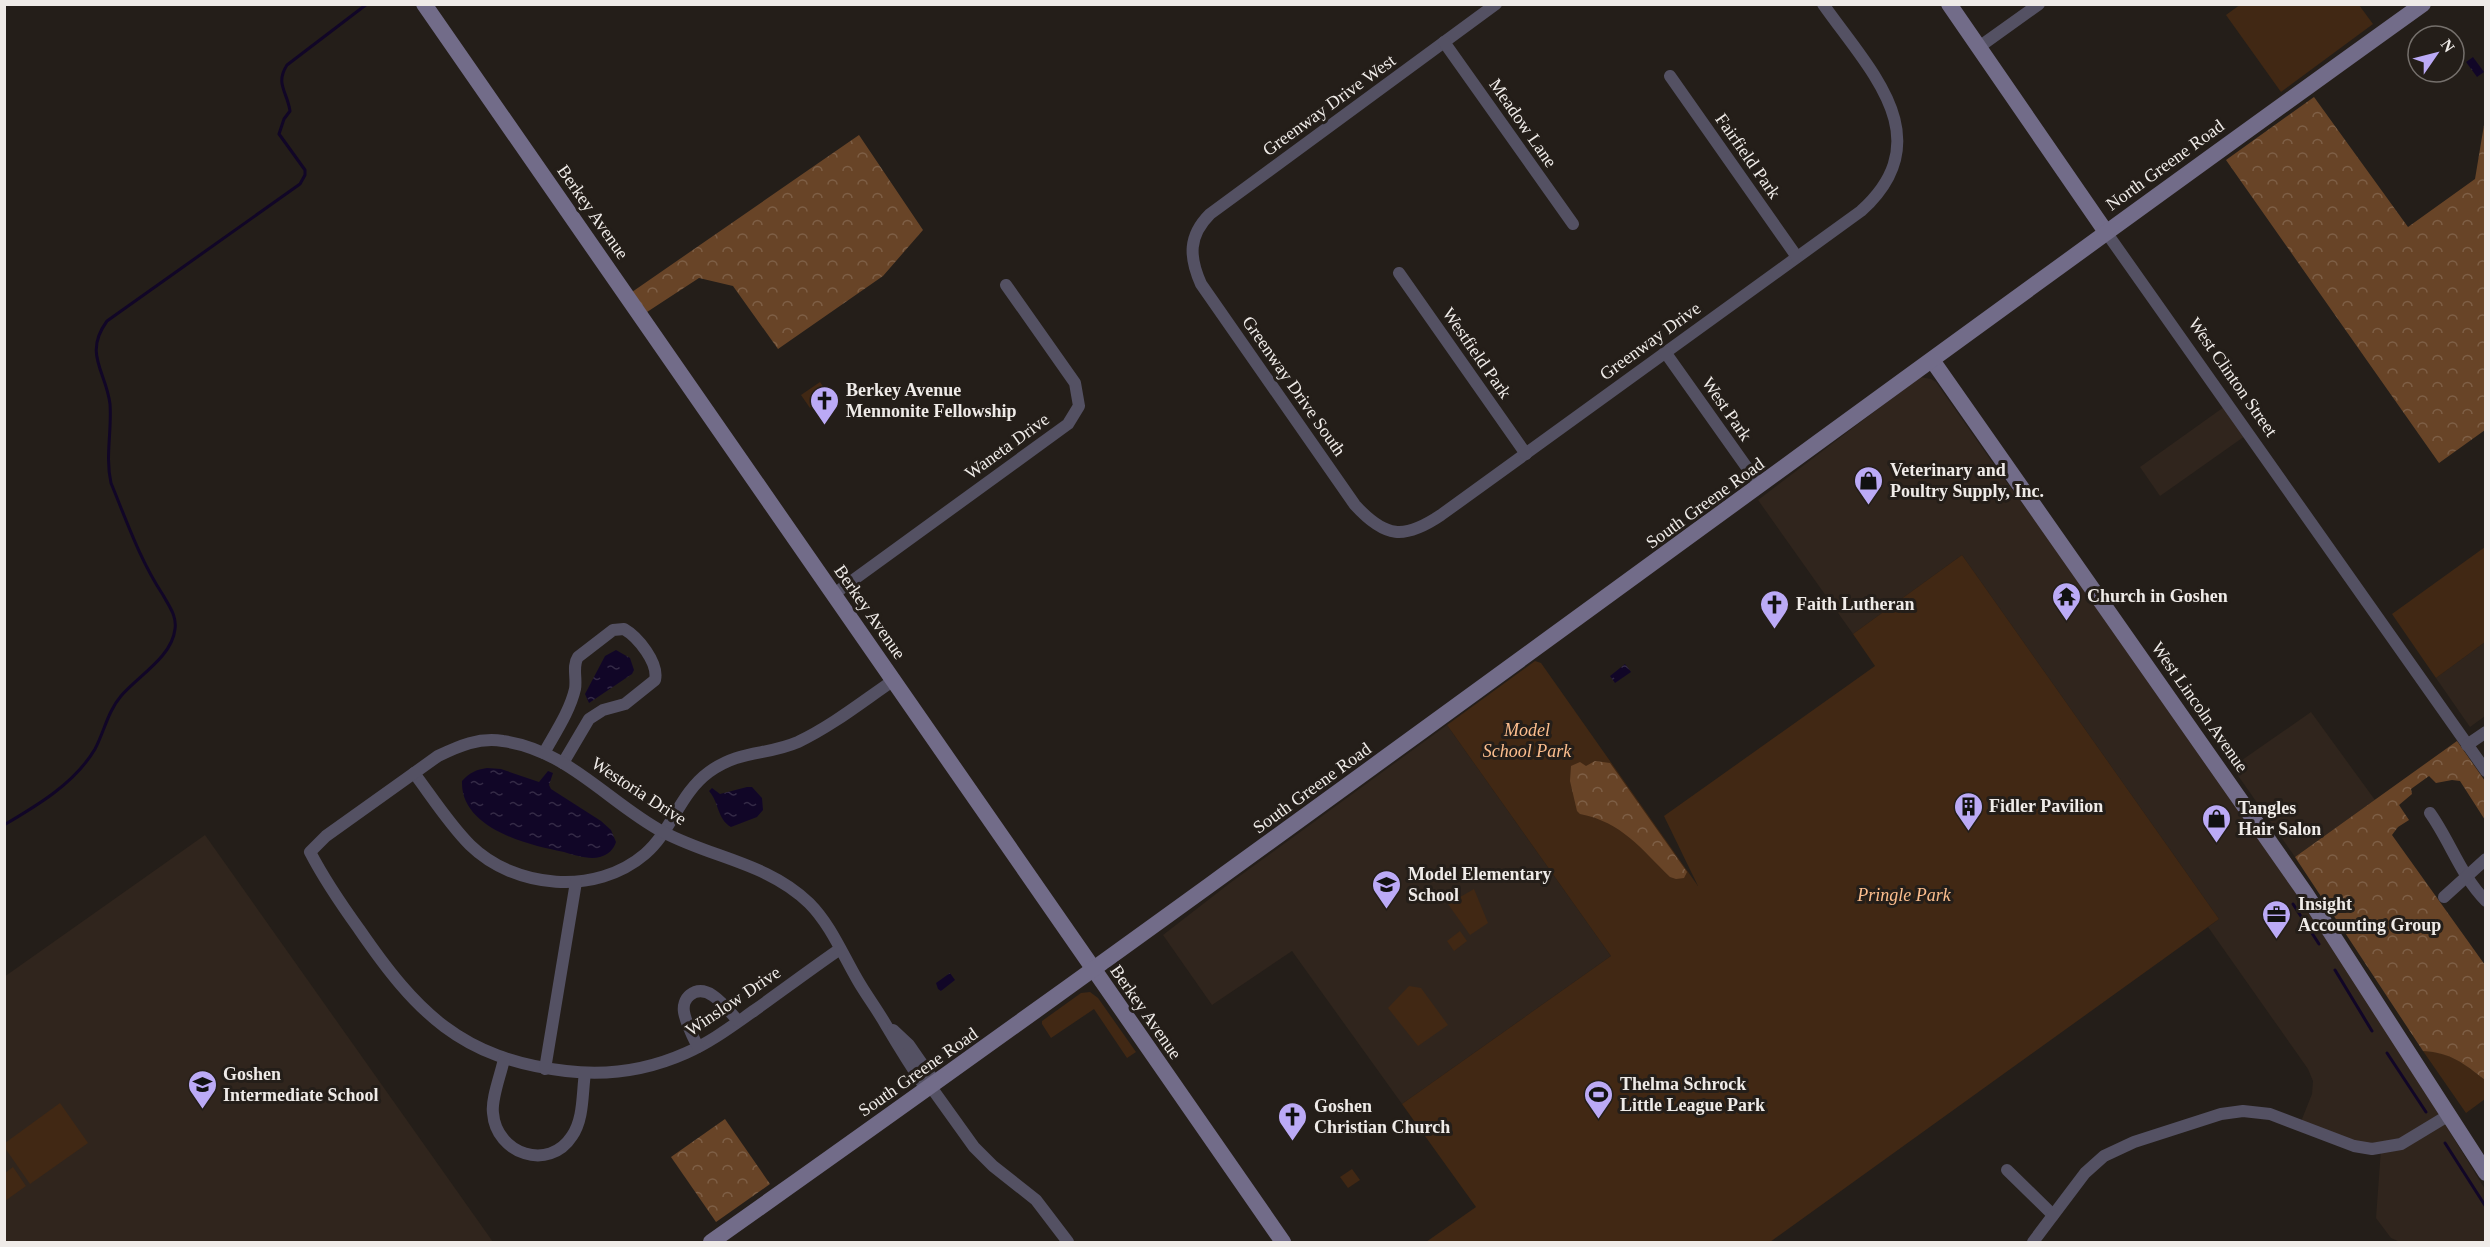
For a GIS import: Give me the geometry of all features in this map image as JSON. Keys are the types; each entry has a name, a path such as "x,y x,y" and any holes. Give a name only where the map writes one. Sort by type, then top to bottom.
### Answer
{"street":[{"name":"Berkey Avenue","path":"424,4 1283,1242"},
{"name":"Greenway Drive West","path":"1192,242 1201,223 1210,214 1496,4"},
{"name":"Greenway Drive","path":"1394,533 1421,528 1874,200 1892,172 1898,147 1895,118 1886,95 1823,4"},
{"name":"West Clinton Street","path":"1950,4 2106,232 2486,771"},
{"path":"1979,47 2039,4"},
{"name":"North Greene Road","path":"1932,360 2423,4"},
{"name":"Meadow Lane","path":"1444,42 1573,224"},
{"name":"Fairfield Park","path":"1670,76 1797,257"},
{"name":"Greenway Drive South","path":"1192,242 1194,267 1201,284 1355,504 1375,524 1394,533"},
{"name":"Westfield Park","path":"1399,273 1526,454"},
{"name":"Waneta Drive","path":"834,594 1068,424 1075,415 1079,406 1075,383 1006,285"},
{"name":"West Park","path":"1665,352 1760,486"},
{"name":"South Greene Road","path":"711,1242 1094,970 1932,360"},
{"name":"West Lincoln Avenue","path":"1932,360 2254,818 2346,954 2486,1173"},
{"path":"544,753 571,700 575,688 575,661 613,630 624,628 634,636 652,663 657,674 655,680 625,704 603,710 589,719 563,763"},
{"path":"414,773 456,830 488,860 515,873 540,881 576,882 596,879 626,868 646,853 686,794 706,774 722,764 749,753 797,742 894,680"},
{"path":"2467,745 2486,732"},
{"name":"Westoria Drive","path":"504,1059 447,1029 405,992 385,967 321,873 310,852 326,836 438,756 473,742 503,741 544,753 590,779 663,831 705,851 760,869 786,884 810,904 820,916 868,998 886,1023 901,1052 931,1087 974,1148 1036,1200 1068,1242"},
{"path":"2430,813 2442,830 2455,858 2486,901"},
{"path":"2444,897 2486,859"},
{"path":"546,1069 576,882"},
{"name":"Winslow Drive","path":"585,1073 626,1071 665,1061 698,1047 738,1022 840,950"},
{"path":"698,1047 684,1012 685,1000 691,994 698,990 709,992 738,1022"},
{"path":"504,1059 546,1069 585,1073 579,1122 572,1136 561,1148 544,1156 526,1155 511,1148 497,1134 492,1112 504,1059"},
{"path":"2033,1242 2085,1173 2104,1156 2134,1142 2222,1114 2243,1112 2270,1114 2354,1146 2372,1149 2402,1144 2449,1115"},
{"path":"2007,1170 2053,1215"}],"shaded area":[{"path":"1920,377 1936,382 2002,476 2091,595 2355,979 2485,1189 2485,1242 2400,1242 2391,1238 2376,1218 2381,1149 2300,1124 2312,1094 2313,1081 2308,1069 2208,927 2219,919 1962,555 1853,634 1758,500"},
{"path":"2224,407 2245,436 2160,496 2140,467"},
{"path":"2485,642 2485,716 2470,727 2436,678"},
{"path":"2311,712 2375,800 2295,857 2232,767"},
{"name":"Model Elementary School","path":"1447,725 1611,956 1402,1104 1292,951 1212,1005 1163,935 1230,883"},
{"name":"Goshen Intermediate School","path":"205,835 493,1242 5,1242 4,977"}],"green space":[{"path":"2241,4 2359,5 2373,24 2281,92 2226,15"},
{"path":"2314,97 2408,227 2475,179 2485,119 2485,430 2439,463 2226,160"},
{"path":"859,135 923,230 883,276 778,349 733,286 699,278 647,312 632,292"},
{"path":"820,382 829,395 810,408 801,395"},
{"path":"2485,547 2485,642 2436,678 2392,614"},
{"name":"Pringle Park","path":"1962,555 2219,919 1770,1242 1426,1242 1476,1207 1402,1104 1611,956 1447,725 1535,661 1541,663 1698,886 1664,816 1875,666 1853,634"},
{"path":"2457,741 2485,781 2485,820 2460,781 2436,783 2429,776 2411,789 2412,794 2399,805 2409,820 2398,827 2392,835 2485,965 2485,1080 2457,1060 2442,1054 2423,1051 2295,857"},
{"path":"1595,761 1610,763 1687,872 1684,878 1670,877 1619,830 1608,823 1577,811 1570,781 1571,766 1580,762 1586,766"},
{"path":"1474,889 1488,923 1470,935 1448,904"},
{"path":"1460,931 1467,941 1454,951 1447,941"},
{"path":"1409,986 1421,988 1448,1025 1418,1046 1388,1008"},
{"path":"1090,992 1098,998 1136,1052 1127,1058 1094,1009 1051,1038 1042,1024 1042,1021 1081,993"},
{"path":"2423,1051 2450,1056 2485,1080 2485,1099 2466,1113"},
{"path":"60,1103 88,1143 30,1184 5,1148 5,1143"},
{"path":"725,1119 770,1184 716,1222 671,1157"},
{"path":"13,1167 26,1186 5,1201 5,1173"},
{"path":"1352,1169 1360,1180 1348,1188 1340,1177"}],"water":[{"path":"2473,57 2484,72 2477,77 2466,62"},
{"path":"616,650 630,658 634,670 632,674 589,703 585,694 605,656"},
{"path":"1625,664 1631,672 1615,683 1610,676"},
{"path":"487,768 501,769 539,782 548,771 553,773 549,785 551,789 611,830 616,842 614,847 603,856 586,858 532,845 498,832 472,811 464,797 462,781 473,772"},
{"path":"752,787 762,798 763,810 757,817 731,827 723,820 709,791 712,788 720,794"},
{"path":"950,973 955,980 941,991 936,983"}],"waterway":[{"path":"4,825 55,792 87,761 117,702 161,657 173,639 175,629 172,611 141,554 111,483 109,473 110,404 96,353 100,333 107,321 300,184 305,170 279,134 284,119 290,111 282,77 287,65 367,4"},
{"path":"2293,904 2319,944"},
{"path":"2335,970 2372,1031"},
{"path":"2387,1053 2426,1112"},
{"path":"2445,1143 2486,1207"}],"place":[{"name":"Berkey Avenue Mennonite Fellowship","path":"825,426"},
{"name":"Veterinary and Poultry Supply, Inc.","path":"1869,506"},
{"name":"Church in Goshen","path":"2066,622"},
{"name":"Faith Lutheran","path":"1775,630"},
{"name":"Fidler Pavilion","path":"1968,832"},
{"name":"Tangles Hair Salon","path":"2217,844"},
{"name":"Model Elementary School","path":"1387,910"},
{"name":"Insight Accounting Group","path":"2277,940"},
{"name":"Goshen Intermediate School","path":"202,1110"},
{"name":"Thelma Schrock Little League Park","path":"1599,1120"},
{"name":"Goshen Christian Church","path":"1293,1142"}],"park label":[{"name":"Model School Park","path":"1527,740"}]}
